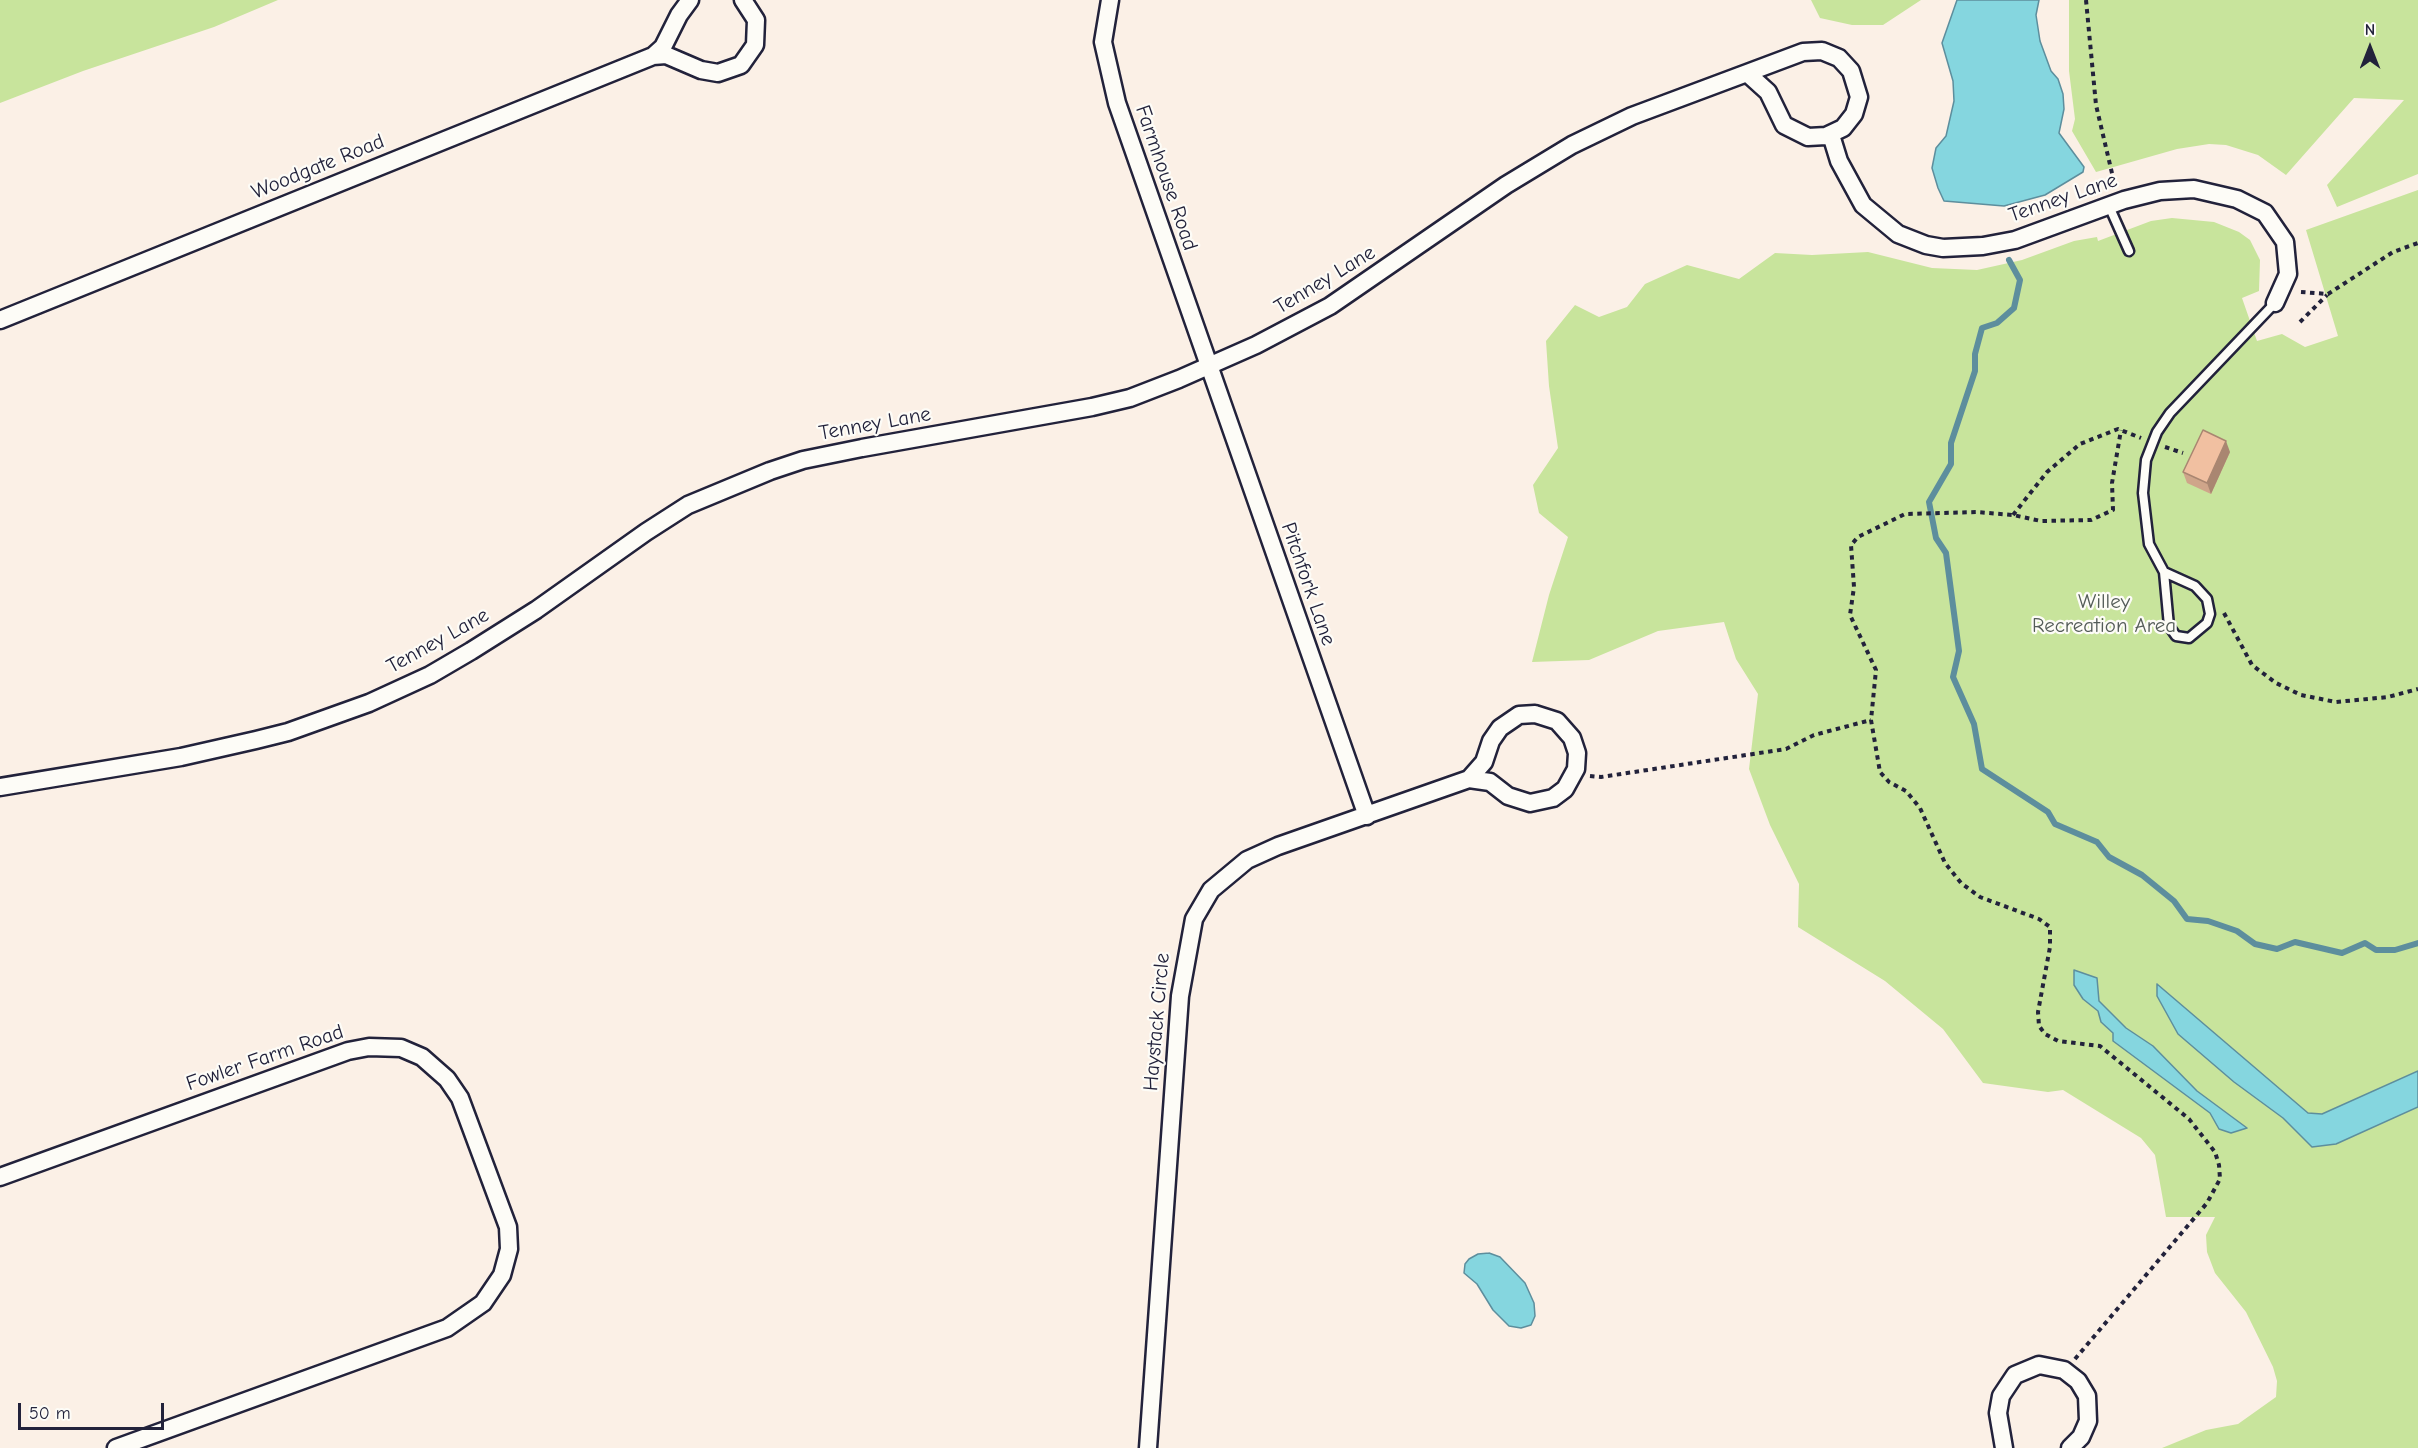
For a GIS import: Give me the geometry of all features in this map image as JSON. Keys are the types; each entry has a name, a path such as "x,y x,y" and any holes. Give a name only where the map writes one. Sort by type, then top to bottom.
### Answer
{"street":[{"path":"653,56 663,47 679,15 690,0"},
{"path":"653,56 675,57 709,72 726,72 741,65 752,52 758,28 753,12 743,0"},
{"name":"Farmhouse Road","path":"1110,0 1105,22 1104,42 1112,88 1208,367"},
{"name":"Tenney Lane","path":"0,787 181,757 256,740 288,732 369,703 429,675 471,651 536,610 667,518 740,481 803,460 862,447 996,426 1130,398 1208,367 1294,327 1330,306 1506,185 1572,145 1663,103 1812,51 1839,58 1856,78 1858,97 1849,122 1831,135 1839,161 1863,205 1898,234 1926,245 1953,248 2000,243 2114,204 2160,191 2194,189 2225,195 2260,210 2273,223 2288,252 2286,284 2275,303"},
{"name":"Woodgate Road","path":"0,320 653,56"},
{"path":"1747,73 1761,84 1778,118 1791,131 1808,137 1831,135"},
{"name":"Pitchfork Lane","path":"1208,367 1367,816"},
{"path":"1527,714 1550,717 1568,732 1577,753 1575,771 1570,783 1559,794 1538,803 1515,799 1490,782 1469,779 1484,762 1491,741 1500,728 1512,719 1527,714"},
{"name":"Haystack Circle","path":"1148,1448 1180,996 1194,919 1211,890 1247,860 1469,779"},
{"name":"Fowler Farm Road","path":"0,1177 348,1051 369,1047 401,1048 422,1057 447,1079 460,1098 508,1227 509,1249 502,1275 483,1303 447,1328 116,1448"},
{"path":"2004,1448 1999,1405 2009,1381 2023,1371 2039,1365 2064,1370 2083,1387 2090,1412 2086,1429 2070,1448"}],"lane":[{"path":"2114,204 2129,251"},
{"path":"2164,572 2195,586 2207,599 2210,614 2206,623 2189,638 2176,636 2169,626 2164,572 2148,543 2144,515 2143,475 2150,448 2170,413 2246,336 2275,303"}],"path":[{"path":"2086,0 2096,105 2114,204"},
{"path":"2300,322 2328,294 2393,252 2418,243"},
{"path":"2301,292 2328,294"},
{"path":"2013,515 2047,472 2070,450 2108,430 2121,430 2136,436"},
{"path":"2064,1370 2094,1339 2207,1203 2216,1190 2220,1172 2215,1152 2189,1119 2100,1046 2058,1041 2042,1030 2038,1012 2052,933 2048,924 1980,897 1955,878 1940,854 1920,808 1906,791 1889,782 1880,772 1871,720 1876,670 1850,615 1854,587 1851,545 1858,537 1889,521 1915,513 1977,512 2013,515 2041,521 2091,520 2113,510 2112,483 2121,430"},
{"path":"2222,609 2252,665 2276,683 2301,695 2326,701 2348,702 2418,689"},
{"path":"1575,771 1601,777 1786,749 1815,735 1871,720"}],"green space":[{"path":"0,0 278,0 214,27 83,71 0,103"},
{"path":"1811,0 1921,0 1883,25 1852,25 1820,18"},
{"path":"2069,0 2418,0 2418,174 2337,207 2327,185 2404,100 2354,98 2286,175 2258,155 2226,145 2209,144 2177,149 2096,172 2072,131 2075,119 2069,71"},
{"name":"Willey Recreation Area","path":"2418,190 2418,1448 2162,1448 2206,1430 2238,1424 2276,1397 2277,1381 2273,1367 2246,1312 2215,1273 2207,1252 2206,1235 2215,1217 2166,1217 2155,1155 2141,1138 2063,1090 2048,1092 1983,1083 1943,1029 1885,981 1798,927 1799,884 1770,825 1749,769 1758,694 1736,659 1724,622 1658,631 1589,660 1532,662 1549,595 1568,537 1539,513 1533,485 1558,448 1549,386 1546,341 1575,305 1599,317 1627,307 1645,284 1687,265 1739,279 1775,253 1812,255 1868,252 1932,268 1977,270 2022,260 2074,241 2097,237 2098,241 2151,221 2172,218 2214,222 2239,232 2250,240 2260,260 2259,291 2242,298 2257,341 2282,334 2305,347 2338,336 2306,230"}],"water":[{"path":"1957,0 2039,0 2036,15 2040,41 2051,71 2058,79 2063,94 2064,109 2059,133 2084,167 2083,172 2045,195 2004,206 1944,201 1938,188 1932,168 1936,148 1946,136 1954,101 1953,81 1942,43"},
{"path":"2074,970 2097,978 2099,1001 2126,1028 2153,1046 2197,1091 2247,1128 2231,1133 2219,1129 2210,1113 2113,1041 2113,1033 2101,1022 2098,1011 2083,999 2074,985"},
{"path":"2157,984 2308,1113 2322,1114 2418,1071 2418,1107 2336,1144 2312,1147 2283,1118 2234,1082 2178,1034 2157,996"},
{"path":"1489,1253 1500,1257 1525,1283 1534,1303 1535,1316 1531,1325 1521,1328 1509,1326 1493,1310 1477,1284 1464,1273 1465,1264 1469,1259 1478,1254"}],"building":[{"path":"2203,430 2226,441 2207,483 2183,472"}],"waterway":[{"path":"2009,260 2020,280 2014,308 1997,323 1982,328 1975,354 1975,371 1951,443 1951,464 1929,502 1936,538 1946,553 1959,651 1953,677 1974,724 1982,769 2048,812 2055,824 2097,842 2109,857 2142,875 2174,901 2187,919 2208,921 2237,931 2255,944 2277,949 2295,942 2342,953 2365,943 2376,950 2395,950 2418,943"}]}
